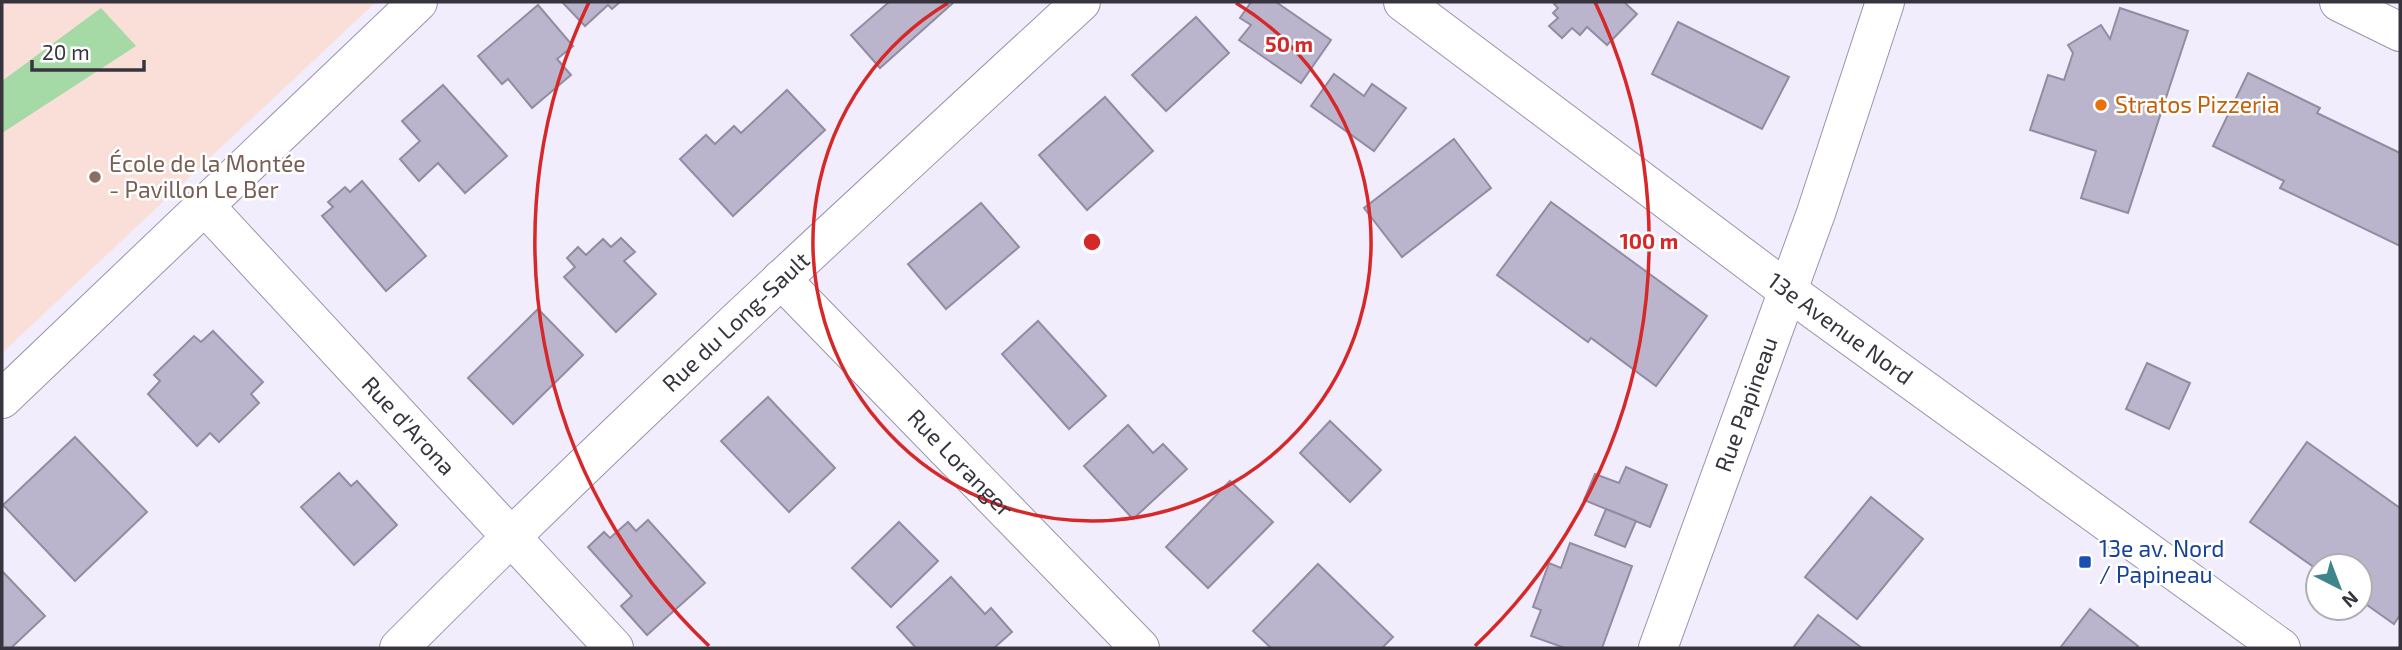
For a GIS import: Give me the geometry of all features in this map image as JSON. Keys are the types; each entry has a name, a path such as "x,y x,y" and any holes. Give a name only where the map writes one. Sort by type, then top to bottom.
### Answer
{"street":[{"path":"2,399 418,2"},
{"name":"Rue du Long-Sault","path":"399,648 511,536 781,278 1080,2"},
{"name":"13e Avenue Nord","path":"1404,2 1788,291 2281,648"},
{"name":"Rue Papineau","path":"1658,648 1788,291 1885,2"},
{"path":"2339,2 2400,32"},
{"name":"Rue d'Arona","path":"204,205 614,648"},
{"name":"Rue Loranger","path":"781,278 1140,648"}],"shaded area":[{"name":"École de la Montée - Pavillon Le Ber","path":"2,2 376,2 2,353"}],"green space":[{"path":"101,8 136,46 2,133 2,81"}],"building":[{"path":"562,2 620,2 612,9 608,5 585,26"},
{"path":"889,2 954,2 880,68 851,35"},
{"path":"1251,2 1276,2 1331,40 1301,83 1239,40 1251,25 1240,18"},
{"path":"1624,2 1637,14 1607,45 1587,27 1580,35 1572,28 1562,38 1549,26 1558,18 1553,13 1558,8 1554,4"},
{"path":"538,5 573,46 557,59 571,75 532,108 508,79 502,84 478,56"},
{"name":"Stratos Pizzeria","path":"2120,8 2188,31 2128,213 2081,198 2096,151 2030,130 2048,75 2064,80 2073,53 2068,45 2101,25 2110,39"},
{"path":"1196,17 1229,53 1166,111 1132,75"},
{"path":"1678,22 1789,77 1762,129 1652,74"},
{"path":"2248,73 2320,108 2317,113 2400,153 2400,246 2280,188 2284,181 2213,146"},
{"path":"1334,74 1364,96 1372,84 1406,108 1374,151 1311,106"},
{"path":"443,85 507,156 465,193 438,163 419,181 400,159 420,141 402,121"},
{"path":"787,90 825,130 733,216 680,159 706,135 715,144 734,126 741,133"},
{"path":"1105,97 1153,151 1087,210 1039,155"},
{"path":"1454,139 1491,188 1402,257 1364,208"},
{"path":"362,181 426,256 386,291 322,216 333,207 328,202 345,187 350,192"},
{"path":"1551,202 1707,316 1656,386 1591,338 1588,342 1497,275"},
{"path":"981,203 1019,247 946,309 908,264"},
{"path":"621,238 635,252 624,261 656,294 616,332 564,277 575,267 567,258 578,247 586,255 603,239 611,247"},
{"path":"538,309 583,355 513,424 468,378"},
{"path":"1038,321 1106,396 1069,429 1002,354"},
{"path":"213,331 263,382 251,394 259,403 219,442 210,433 197,446 148,394 160,381 154,375 194,336 201,342"},
{"path":"2147,363 2190,383 2169,429 2126,409"},
{"path":"768,397 835,468 789,512 721,441"},
{"path":"1330,421 1381,470 1350,502 1300,453"},
{"path":"1128,425 1153,453 1163,444 1187,469 1133,519 1084,466"},
{"path":"75,437 147,512 75,581 3,505"},
{"path":"2307,442 2400,508 2400,615 2394,624 2374,610 2374,552 2304,552 2304,560 2250,522"},
{"path":"1626,467 1667,485 1650,527 1584,500 1595,474 1619,483"},
{"path":"339,473 351,486 357,481 397,525 354,565 301,507"},
{"path":"1230,481 1273,522 1208,588 1166,547"},
{"path":"1871,497 1923,539 1857,619 1805,577"},
{"path":"1606,509 1636,521 1625,547 1595,535"},
{"path":"648,520 705,583 647,635 621,606 632,596 588,547 604,532 610,538 628,522 636,531"},
{"path":"899,522 938,561 891,607 852,568"},
{"path":"1570,543 1632,566 1602,648 1565,648 1531,636 1541,610 1533,607 1549,563 1561,568"},
{"path":"1318,564 1393,637 1382,648 1271,648 1253,631"},
{"path":"2,571 45,616 11,648 2,648"},
{"path":"951,577 985,614 991,608 1012,632 994,648 916,648 897,627"},
{"path":"2090,609 2138,646 2060,648"},
{"path":"1818,615 1862,648 1793,648"}],"place":[{"name":"Stratos Pizzeria","path":"2101,105"},
{"name":"École de la Montée - Pavillon Le Ber","path":"95,177"},
{"name":"13e av. Nord / Papineau","path":"2085,562"}]}
